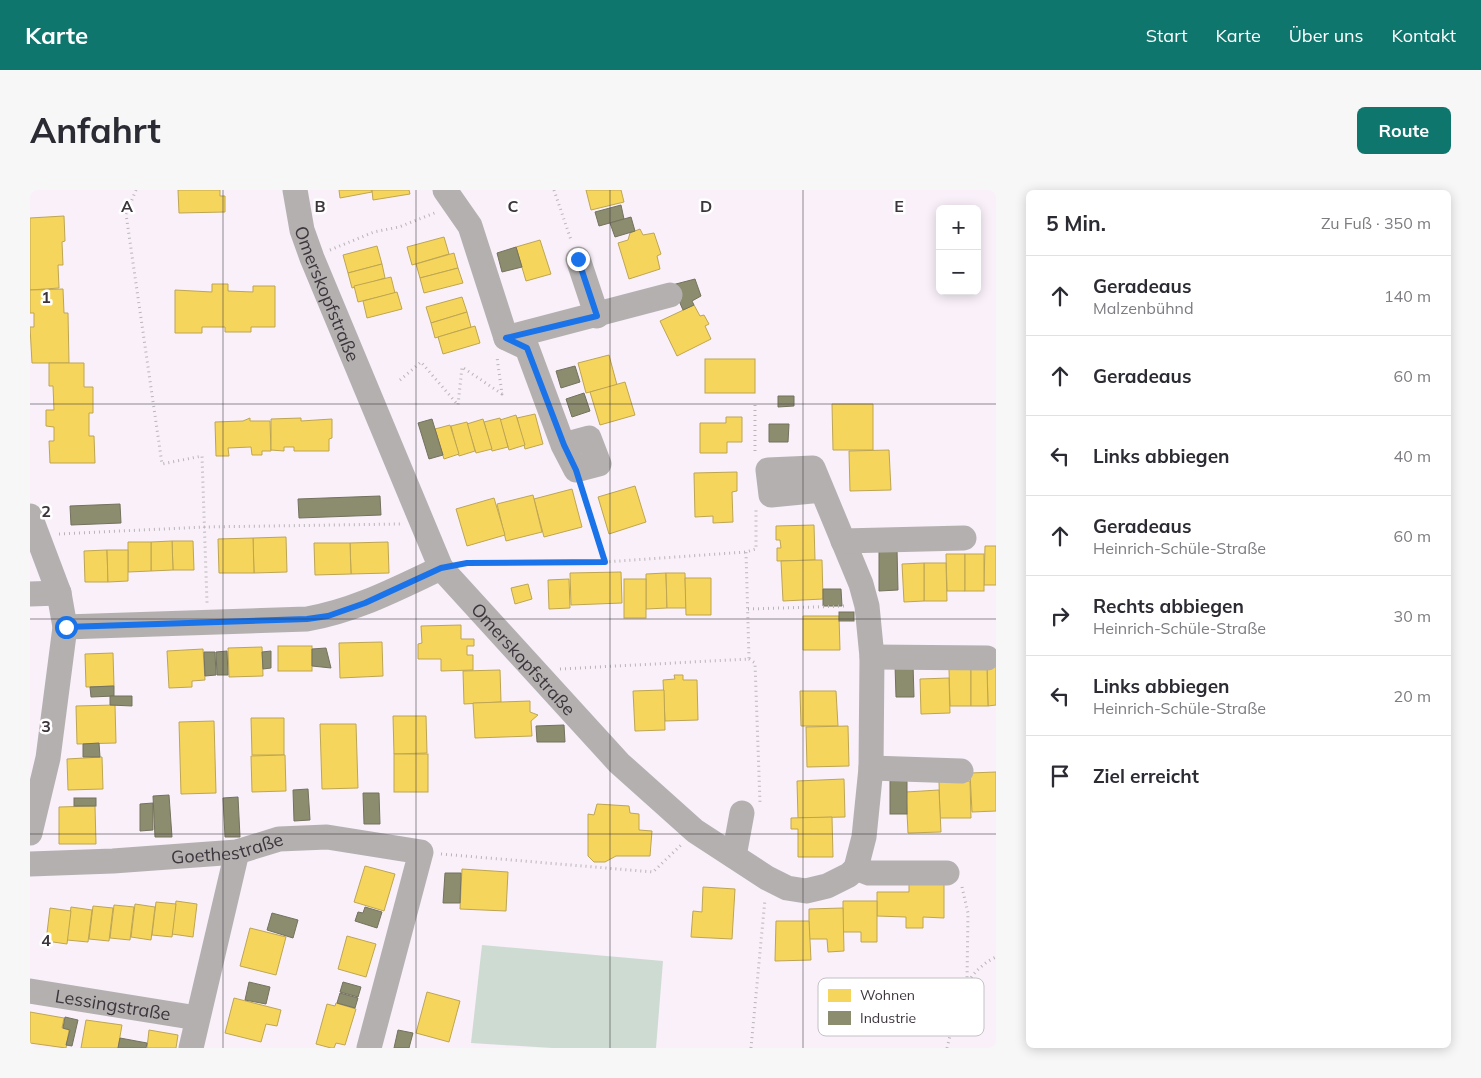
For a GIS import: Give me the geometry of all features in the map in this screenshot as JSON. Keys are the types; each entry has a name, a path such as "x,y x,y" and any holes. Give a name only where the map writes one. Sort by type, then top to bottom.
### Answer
{"street":[{"name":"Omerskopfstraße","path":"295,190 302,230 312,258 424,523 441,568 541,675 619,763 695,831 767,878 787,888 806,892 827,886 849,876 856,868"},
{"path":"450,197 470,226 506,338 527,348 564,445 576,470"},
{"path":"578,259 597,316"},
{"path":"506,338 597,316 670,295"},
{"path":"822,490 861,584 867,606 872,657 871,768 864,837 856,868 869,873 947,873"},
{"path":"30,833 48,758 66,627 59,594 34,526"},
{"path":"844,541 964,538"},
{"path":"66,627 307,619 328,616 365,603 441,568"},
{"path":"30,594 59,594"},
{"path":"872,657 988,658"},
{"path":"871,768 961,770"},
{"path":"734,856 751,812"},
{"name":"Goethestraße","path":"30,864 113,861 237,852 279,839 327,837 421,852"},
{"path":"191,1048 237,852"},
{"path":"369,1048 421,852"},
{"name":"Lessingstraße","path":"30,990 197,1018"}],"path":[{"path":"136,190 126,214 162,464 202,456 208,623"},
{"path":"554,190 578,259"},
{"path":"312,258 374,232 399,227 450,197"},
{"path":"400,380 421,362 458,405 462,367 502,394 496,352 506,338"},
{"path":"755,405 755,462"},
{"path":"576,470 605,562"},
{"path":"441,568 467,563 605,562 746,552 756,549 756,500"},
{"path":"34,526 204,527 424,523"},
{"path":"746,552 749,659"},
{"path":"748,609 867,606"},
{"path":"541,675 566,667 674,665 749,659 756,664 751,812"},
{"path":"421,852 653,872 695,831"},
{"path":"947,873 956,876 964,890 968,913 967,978"},
{"path":"751,1048 767,878"},
{"path":"970,978 996,957"}],"shaded area":[{"path":"482,945 663,961 656,1048 552,1048 471,1043"}],"building: Wohnen":[{"path":"178,190 220,190 220,196 225,196 225,212 179,213"},
{"path":"339,190 372,190 372,192 340,198"},
{"path":"372,190 409,190 410,194 373,200"},
{"path":"586,190 621,190 624,202 591,210"},
{"path":"64,216 65,241 62,242 63,265 58,265 59,288 30,290 30,218"},
{"path":"640,229 643,235 654,233 661,254 657,256 660,269 629,279 618,243 628,240 630,233"},
{"path":"444,237 449,254 412,265 407,247"},
{"path":"540,240 551,274 526,281 516,247"},
{"path":"377,246 382,264 348,273 343,255"},
{"path":"454,253 458,268 420,278 416,264"},
{"path":"382,264 385,278 352,288 348,273"},
{"path":"458,268 463,283 424,293 420,278"},
{"path":"391,277 395,293 358,302 354,286"},
{"path":"212,284 228,284 228,291 253,292 253,286 275,286 275,327 251,327 251,332 225,332 225,327 202,327 202,333 175,333 175,290 212,292"},
{"path":"63,289 64,313 68,313 69,363 32,363 30,327 34,327 34,313 30,313 30,290"},
{"path":"397,292 402,309 367,318 363,301"},
{"path":"462,297 467,312 431,323 426,307"},
{"path":"694,305 700,316 704,315 709,324 705,326 711,339 677,356 660,321"},
{"path":"467,312 471,327 435,338 431,323"},
{"path":"475,326 480,343 443,354 438,337"},
{"path":"609,355 617,385 586,393 578,363"},
{"path":"705,359 755,359 755,393 705,393"},
{"path":"49,363 84,363 84,387 93,387 93,413 89,413 89,436 94,436 95,463 50,463 49,441 54,441 54,427 46,426 46,410 54,410 53,386 49,386"},
{"path":"625,382 635,415 600,425 590,392"},
{"path":"832,404 873,404 873,450 833,450"},
{"path":"535,414 543,444 525,449 517,418"},
{"path":"516,415 525,445 509,450 500,420"},
{"path":"726,417 742,417 742,442 727,442 727,453 700,453 700,423 726,423"},
{"path":"250,418 250,421 270,421 271,451 262,451 262,455 252,455 251,447 228,448 229,456 216,456 215,422 243,421"},
{"path":"301,418 301,421 332,419 332,438 329,439 329,451 294,451 294,447 284,447 284,451 271,450 271,419"},
{"path":"500,418 508,447 492,451 484,422"},
{"path":"483,419 492,449 476,453 467,424"},
{"path":"467,422 475,451 459,456 451,426"},
{"path":"450,425 459,454 444,459 435,429"},
{"path":"889,450 891,490 850,491 849,451"},
{"path":"737,472 737,491 732,492 733,522 713,523 713,516 695,517 694,473"},
{"path":"635,486 646,522 609,534 598,497"},
{"path":"572,489 582,527 544,537 534,499"},
{"path":"533,495 542,532 506,541 497,504"},
{"path":"494,498 505,535 467,546 456,509"},
{"path":"814,525 815,560 777,561 777,548 781,548 780,540 776,540 776,526"},
{"path":"286,537 287,572 254,573 253,538"},
{"path":"253,538 254,573 219,573 218,539"},
{"path":"172,541 193,541 194,570 173,570"},
{"path":"172,541 173,570 151,571 151,542"},
{"path":"128,542 151,542 151,571 128,572"},
{"path":"388,542 389,573 351,574 350,543"},
{"path":"314,543 350,543 351,574 315,575"},
{"path":"985,546 996,546 996,585 984,585"},
{"path":"107,550 108,582 85,582 84,551"},
{"path":"107,550 128,550 128,581 108,582"},
{"path":"946,554 965,554 965,591 947,591"},
{"path":"965,554 984,554 984,591 965,591"},
{"path":"822,560 823,599 783,601 781,561"},
{"path":"924,563 946,563 947,601 924,601"},
{"path":"924,563 924,601 904,602 902,564"},
{"path":"621,572 622,603 571,605 570,573"},
{"path":"666,573 667,608 646,609 646,574"},
{"path":"666,573 685,573 686,608 667,608"},
{"path":"685,578 711,578 711,615 686,615"},
{"path":"569,579 570,608 549,609 548,580"},
{"path":"624,579 646,579 646,618 624,618"},
{"path":"528,584 532,599 515,604 511,588"},
{"path":"803,616 839,616 840,650 803,650"},
{"path":"461,625 461,639 474,639 474,646 467,646 467,655 473,655 473,670 441,671 441,659 418,659 418,644 422,643 421,626"},
{"path":"382,642 383,676 340,678 339,643"},
{"path":"278,646 312,646 312,671 278,671"},
{"path":"262,647 263,676 229,677 228,648"},
{"path":"203,649 205,680 192,681 192,687 169,688 167,651"},
{"path":"113,653 114,686 86,687 85,654"},
{"path":"987,662 996,662 996,705 988,706"},
{"path":"949,669 971,669 971,706 950,706"},
{"path":"971,669 987,669 988,706 971,706"},
{"path":"500,670 501,702 464,704 463,671"},
{"path":"674,675 683,675 683,680 697,680 698,720 665,721 663,680 675,679"},
{"path":"949,678 950,713 921,714 920,679"},
{"path":"664,690 665,730 635,731 633,691"},
{"path":"800,691 836,691 838,726 801,726"},
{"path":"530,701 530,712 538,715 531,721 532,736 475,738 473,703"},
{"path":"115,705 116,743 77,744 76,706"},
{"path":"393,716 426,716 427,753 394,754"},
{"path":"251,718 284,718 284,755 252,755"},
{"path":"214,721 216,793 181,794 179,722"},
{"path":"320,724 356,724 358,788 322,789"},
{"path":"848,726 849,766 807,767 806,727"},
{"path":"394,754 428,754 428,792 394,792"},
{"path":"285,755 286,791 252,792 251,756"},
{"path":"102,757 103,789 68,790 67,759"},
{"path":"996,772 996,811 972,812 970,773"},
{"path":"844,779 845,817 798,818 797,781"},
{"path":"939,781 970,781 971,818 940,818"},
{"path":"939,790 941,832 908,833 906,792"},
{"path":"597,804 629,806 630,813 639,814 639,830 652,831 650,856 616,856 605,862 594,862 588,856 588,814 594,815"},
{"path":"95,806 96,844 59,844 59,807"},
{"path":"832,817 833,857 798,857 798,829 791,829 791,818"},
{"path":"365,866 395,874 384,911 354,902"},
{"path":"462,869 508,872 506,911 460,909"},
{"path":"909,883 944,884 944,918 923,917 923,928 906,928 906,917 877,916 877,892 909,892"},
{"path":"703,887 735,889 732,939 691,937 693,911 702,912"},
{"path":"176,901 197,904 193,937 172,934"},
{"path":"843,901 877,901 877,942 861,942 861,932 843,932"},
{"path":"156,902 176,904 172,937 152,935"},
{"path":"135,904 155,907 151,940 131,937"},
{"path":"114,905 134,907 130,940 110,938"},
{"path":"93,906 113,908 109,941 89,939"},
{"path":"71,907 92,910 88,942 67,940"},
{"path":"50,908 71,911 67,944 46,941"},
{"path":"843,908 844,951 828,952 827,939 809,939 809,909"},
{"path":"776,921 809,921 811,960 775,961"},
{"path":"250,928 286,937 276,975 240,966"},
{"path":"347,936 376,944 366,977 338,969"},
{"path":"427,992 460,1001 449,1042 416,1033"},
{"path":"234,998 281,1010 277,1026 266,1024 261,1042 225,1033"},
{"path":"336,1003 356,1009 345,1045 336,1043 334,1048 331,1048 316,1044 327,1004 335,1006"},
{"path":"30,1012 64,1018 62,1028 69,1030 66,1048 30,1043"},
{"path":"86,1020 122,1025 118,1048 81,1048"},
{"path":"149,1030 178,1035 176,1048 147,1048"}],"building: Industrie":[{"path":"621,205 624,219 599,226 595,212"},
{"path":"631,217 635,231 615,237 610,223"},
{"path":"516,247 522,267 502,272 497,253"},
{"path":"695,279 701,296 692,301 694,305 683,310 672,285"},
{"path":"575,366 580,382 561,388 556,371"},
{"path":"584,393 590,411 572,417 566,399"},
{"path":"778,396 794,396 794,406 778,407"},
{"path":"432,419 443,455 429,459 418,423"},
{"path":"769,424 789,424 788,442 769,442"},
{"path":"380,496 381,515 299,518 298,499"},
{"path":"120,504 121,523 71,525 70,506"},
{"path":"897,549 898,590 879,591 879,550"},
{"path":"823,589 841,589 842,606 823,606"},
{"path":"839,612 854,612 854,621 839,621"},
{"path":"326,648 331,668 312,666 312,649"},
{"path":"227,651 228,675 217,675 216,652"},
{"path":"271,651 271,668 263,669 262,652"},
{"path":"204,652 215,652 216,675 205,676"},
{"path":"913,664 914,697 896,697 895,665"},
{"path":"114,686 114,696 91,697 90,687"},
{"path":"110,696 132,696 132,706 110,705"},
{"path":"564,725 565,742 537,742 536,726"},
{"path":"99,743 100,757 83,757 83,744"},
{"path":"890,776 907,776 907,814 890,814"},
{"path":"308,789 310,820 294,821 293,790"},
{"path":"363,793 379,793 380,824 364,824"},
{"path":"169,795 172,837 155,837 153,796"},
{"path":"238,797 240,837 225,837 223,798"},
{"path":"74,798 96,798 96,806 74,806"},
{"path":"153,803 153,830 140,831 140,804"},
{"path":"445,873 461,873 460,903 443,903"},
{"path":"365,907 382,912 377,928 355,921 358,912 363,913"},
{"path":"272,913 298,920 293,938 267,930"},
{"path":"249,982 270,987 266,1004 245,1000"},
{"path":"343,982 361,987 358,997 340,992"},
{"path":"340,993 358,998 355,1008 337,1003"},
{"path":"65,1017 78,1020 72,1046 66,1045 70,1030 63,1028"},
{"path":"398,1030 413,1033 409,1048 394,1048"},
{"path":"120,1038 147,1043 146,1048 118,1048"}],"route":[{"path":"66,627 307,619 328,616 365,603 441,568 467,563 605,562 576,470 564,445 527,348 506,338 597,316 578,259"}]}
